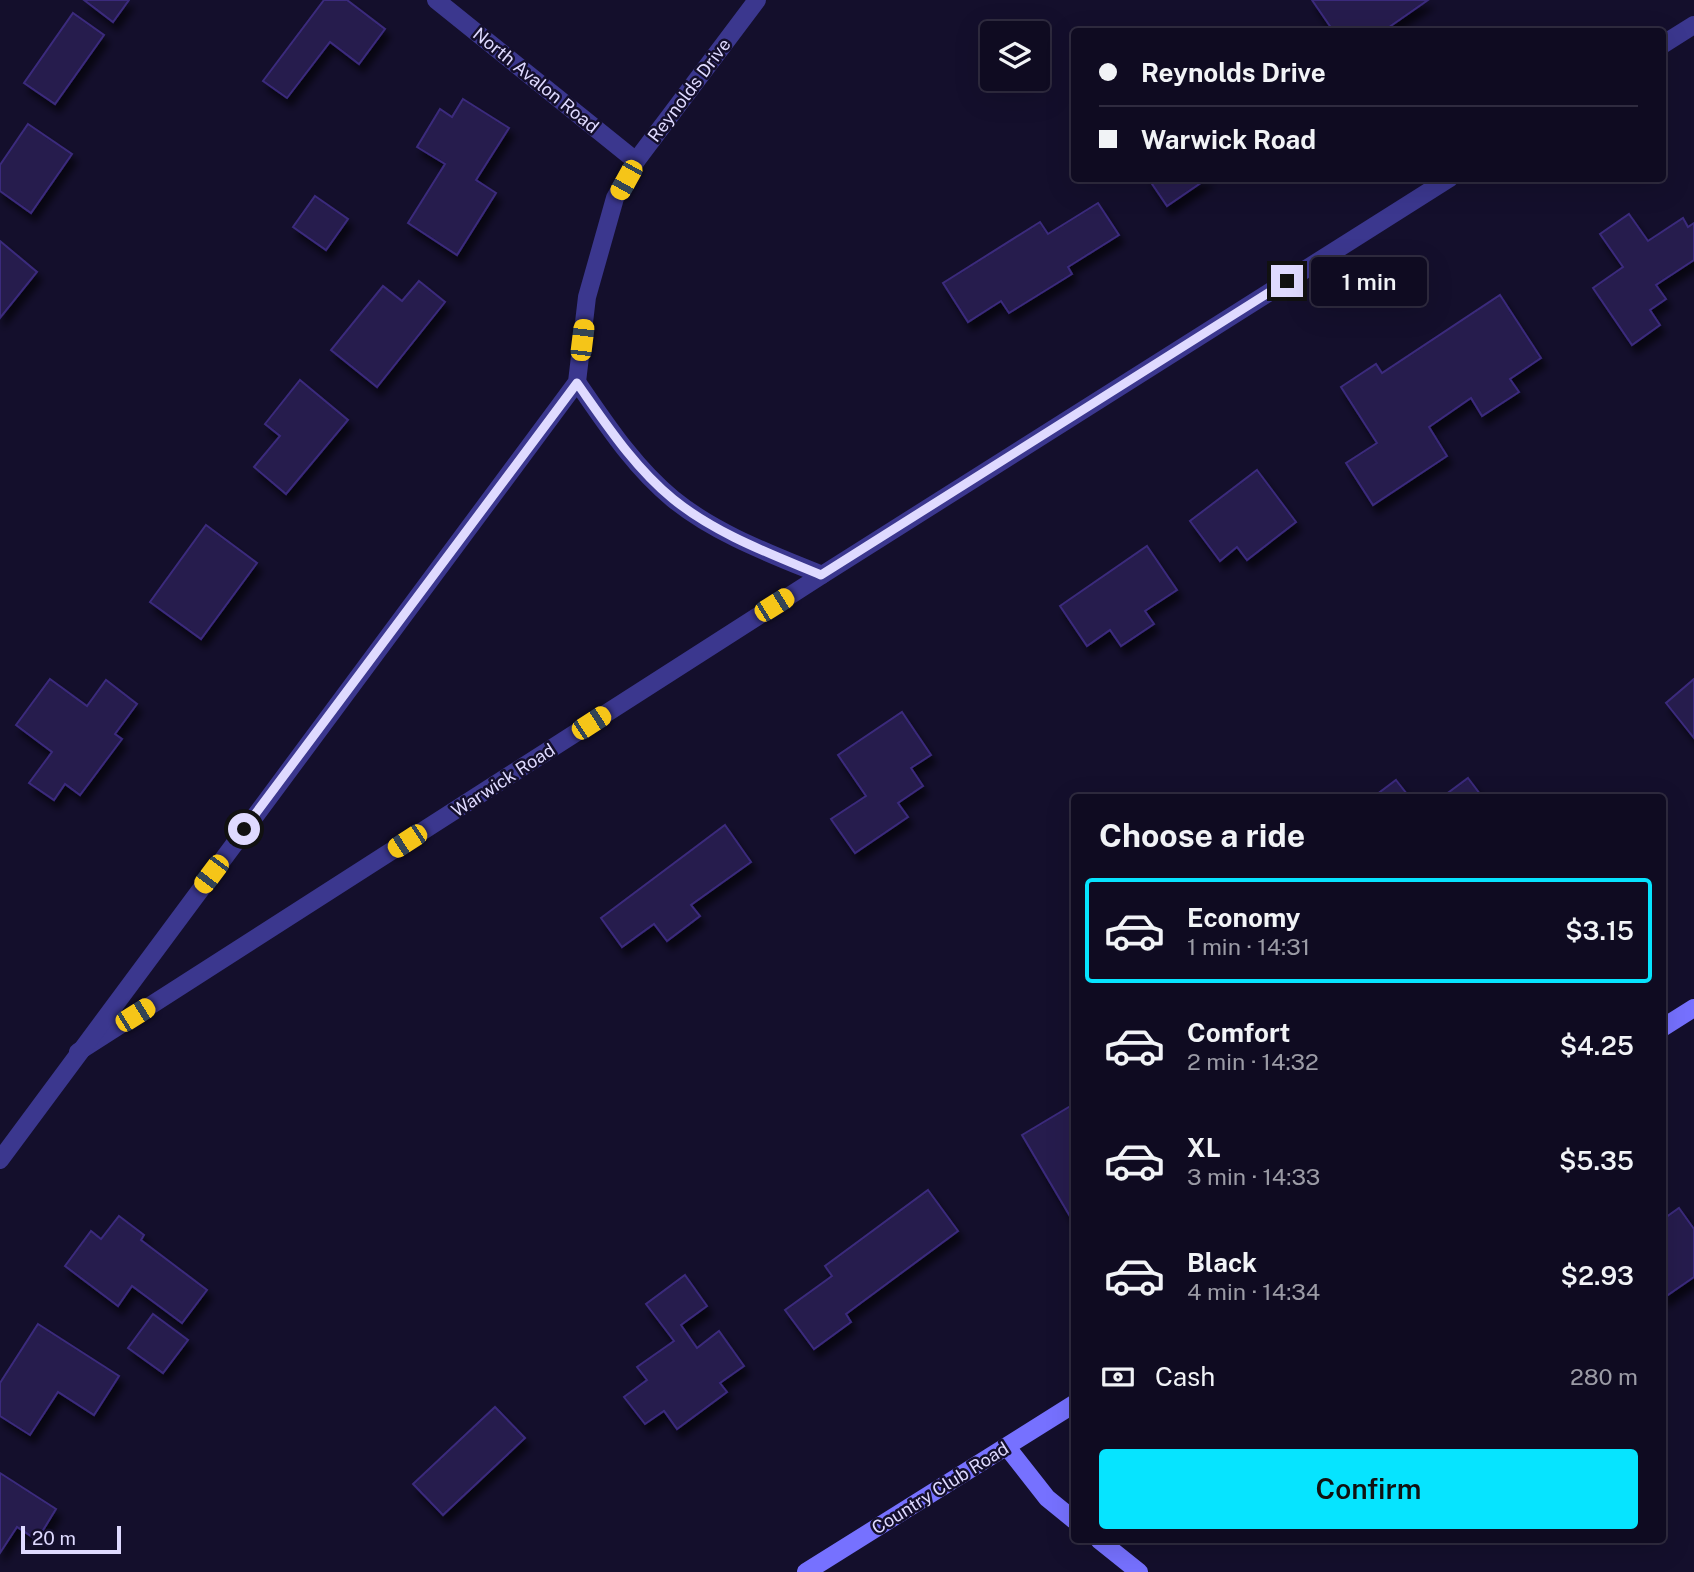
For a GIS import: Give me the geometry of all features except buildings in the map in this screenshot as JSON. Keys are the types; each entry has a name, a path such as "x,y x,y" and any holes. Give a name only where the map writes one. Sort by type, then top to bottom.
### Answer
{"main road":[{"path":"1666,1026 1694,1008"},
{"name":"Country Club Road","path":"806,1572 1071,1406"},
{"path":"1007,1447 1047,1498 1071,1518"},
{"path":"1103,1543 1139,1572"}],"street":[{"name":"North Avalon Road","path":"436,0 636,161"},
{"name":"Reynolds Drive","path":"577,383 587,298 615,198 636,161 757,0"},
{"path":"1666,42 1694,25"},
{"name":"Warwick Road","path":"78,1052 821,575 1444,182"},
{"path":"0,1160 577,383 620,445 673,499 744,544 821,575"}],"route":[{"path":"244,829 577,383 620,445 673,499 744,544 821,575 1287,281"}]}
